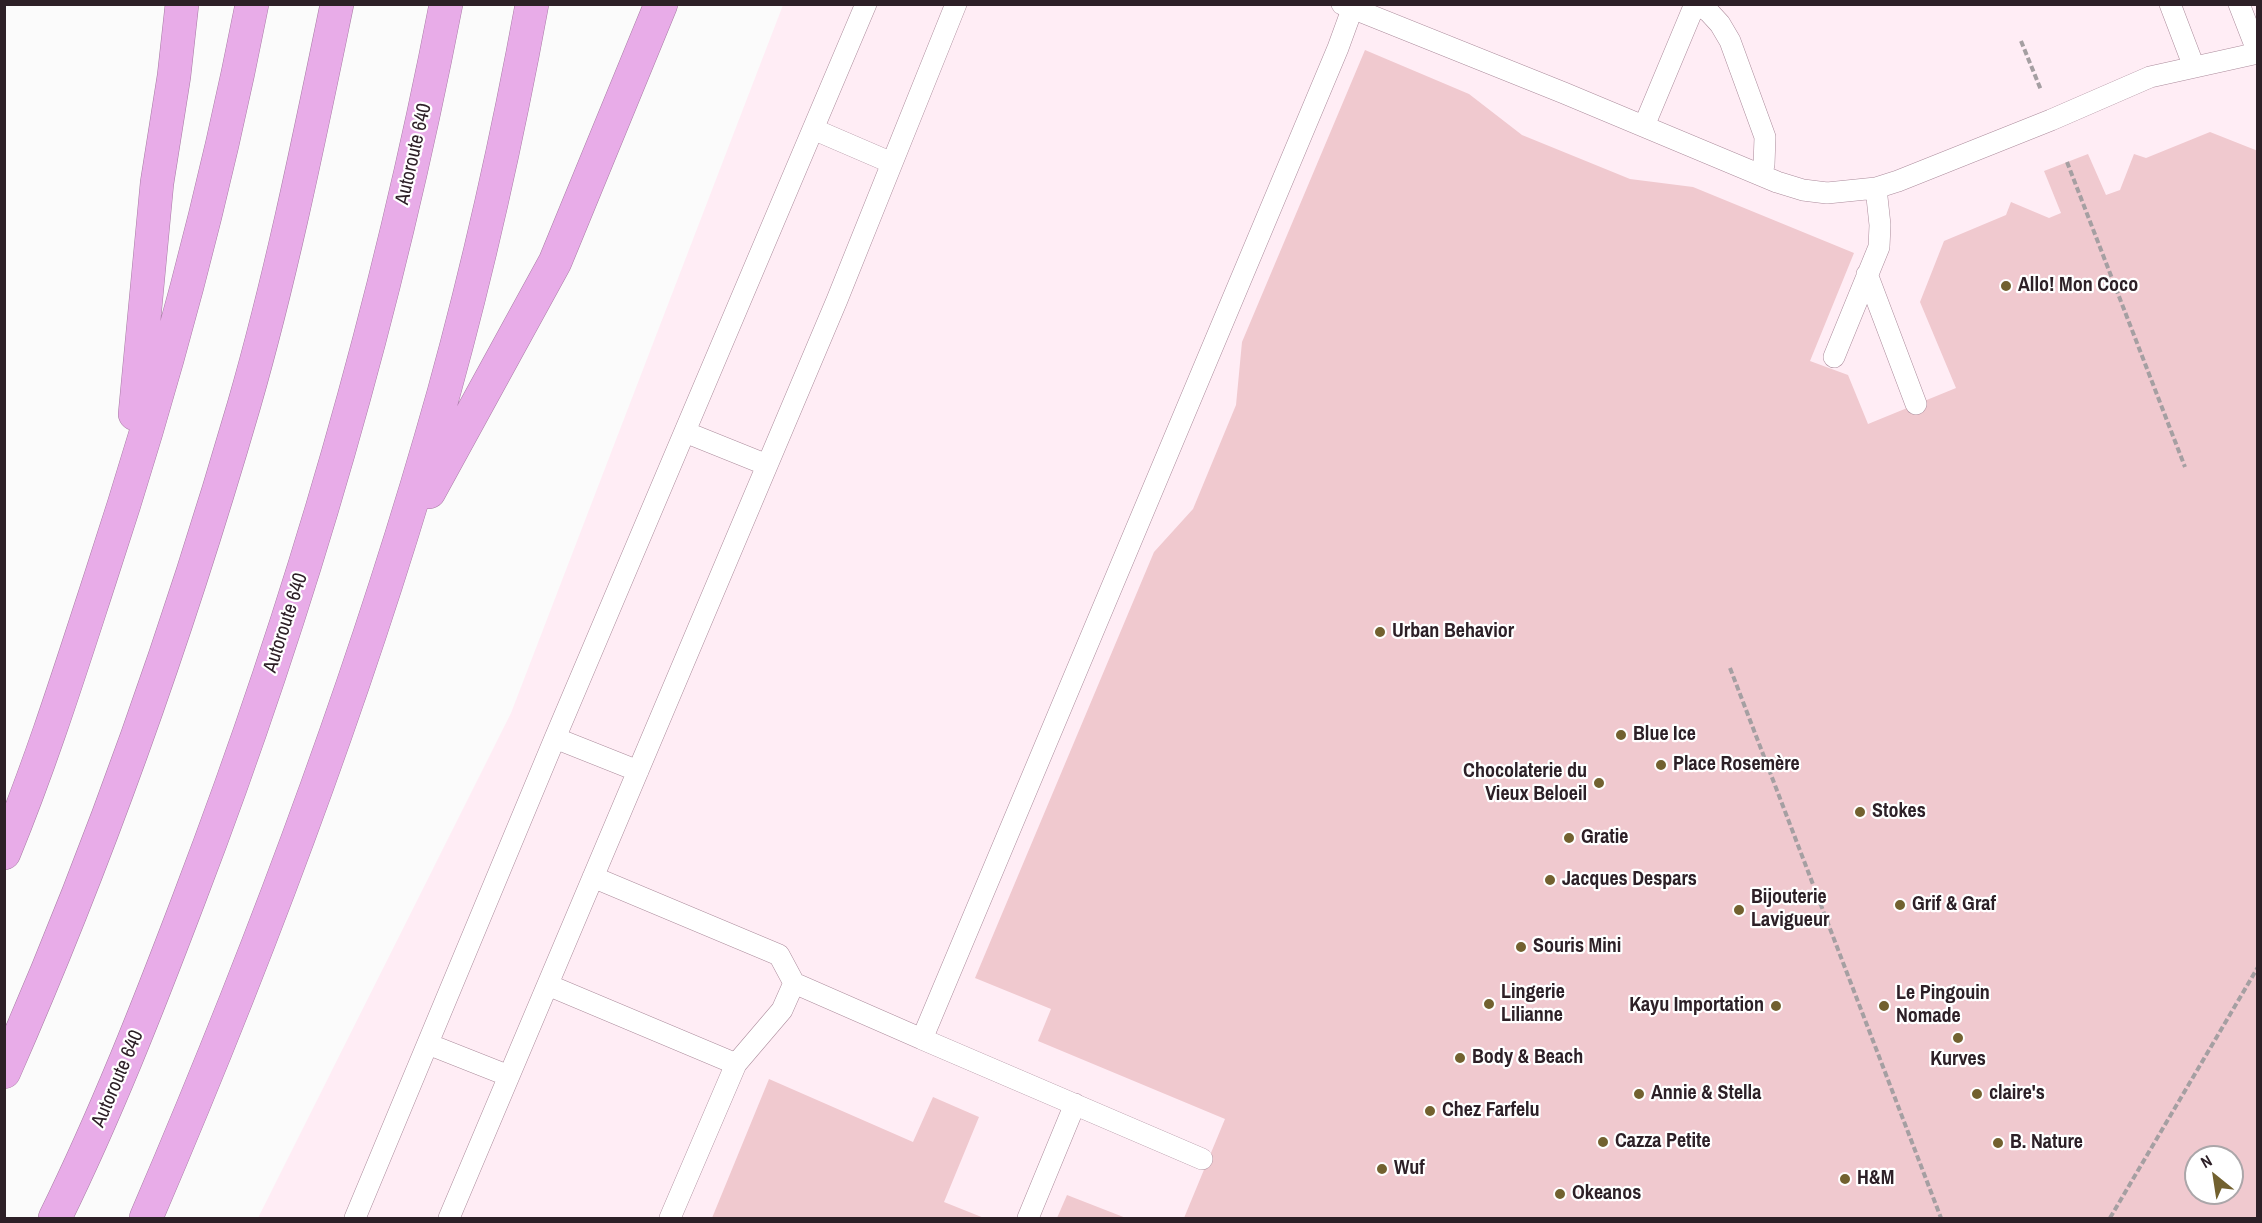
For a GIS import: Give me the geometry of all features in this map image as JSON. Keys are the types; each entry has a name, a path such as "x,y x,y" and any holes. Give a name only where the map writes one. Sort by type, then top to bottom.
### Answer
{"highway":[{"path":"128,496 158,183 182,4"},
{"path":"4,853 57,710 128,496 184,295 217,165 252,4"},
{"path":"4,1072 98,842 133,748 195,566 244,404 266,320 316,111 337,4"},
{"name":"Autoroute 640","path":"56,1218 139,1028 216,828 264,692 312,539 358,380 402,205 446,4"},
{"path":"146,1218 238,995 316,789 396,551 444,393 469,296 498,173 532,4"},
{"path":"396,551 555,262 661,4"}],"lane":[{"path":"355,1218 555,738 866,4"},
{"path":"449,1218 767,465 956,4"},
{"path":"1644,126 1696,4 1709,12 1720,24 1734,52 1765,137 1764,165 1759,174"},
{"path":"2170,4 2194,67"},
{"path":"922,1039 1206,367 1334,58 1350,6 1759,174 1803,190 1827,193 1876,188 1898,181 2051,120 2150,77 2258,53 2239,4"},
{"path":"813,129 892,163"},
{"path":"1834,357 1879,247 1881,236 1876,188"},
{"path":"1867,274 1916,404"},
{"path":"685,432 767,465"},
{"path":"555,738 638,771"},
{"path":"593,877 780,955 794,983 1202,1159"},
{"path":"670,1218 736,1064 782,1010 794,983"},
{"path":"548,985 736,1064"},
{"path":"428,1044 509,1077"},
{"path":"1028,1218 1075,1104"}],"path":[{"path":"2021,41 2044,98"},
{"path":"2067,162 2185,467"},
{"path":"1730,668 1941,1218"},
{"path":"2110,1218 2258,967"}],"shaded area":[{"path":"783,5 2257,5 2257,1218 258,1218 511,713"}],"building":[{"name":"Place Rosemère","path":"1365,50 1469,94 1522,135 1630,179 1693,187 1854,253 1810,361 1848,375 1868,424 1956,388 1920,302 1944,241 2006,215 2011,202 2049,218 2061,213 2044,171 2088,154 2106,195 2120,190 2134,154 2146,158 2210,132 2258,151 2258,1218 1184,1218 1225,1119 1038,1041 1051,1009 975,978 1154,552 1193,509 1236,405 1242,342"},
{"path":"769,1079 913,1142 933,1097 979,1117 944,1202 984,1218 712,1218"},
{"path":"1067,1195 1126,1218 1057,1218"}],"place":[{"name":"Allo! Mon Coco","path":"2006,286"},
{"name":"Urban Behavior","path":"1380,632"},
{"name":"Blue Ice","path":"1621,735"},
{"name":"Place Rosemère","path":"1661,765"},
{"name":"Chocolaterie du Vieux Beloeil","path":"1599,783"},
{"name":"Stokes","path":"1860,812"},
{"name":"Gratie","path":"1569,838"},
{"name":"Jacques Despars","path":"1550,880"},
{"name":"Grif & Graf","path":"1900,905"},
{"name":"Bijouterie Lavigueur","path":"1739,910"},
{"name":"Souris Mini","path":"1521,947"},
{"name":"Lingerie Lilianne","path":"1489,1004"},
{"name":"Kayu Importation","path":"1776,1006"},
{"name":"Le Pingouin Nomade","path":"1884,1006"},
{"name":"Kurves","path":"1958,1038"},
{"name":"Body & Beach","path":"1460,1058"},
{"name":"Annie & Stella","path":"1639,1094"},
{"name":"claire's","path":"1977,1094"},
{"name":"Chez Farfelu","path":"1430,1111"},
{"name":"Cazza Petite","path":"1603,1142"},
{"name":"B. Nature","path":"1998,1143"},
{"name":"Wuf","path":"1382,1169"},
{"name":"H&M","path":"1845,1179"},
{"name":"Okeanos","path":"1560,1194"}]}
